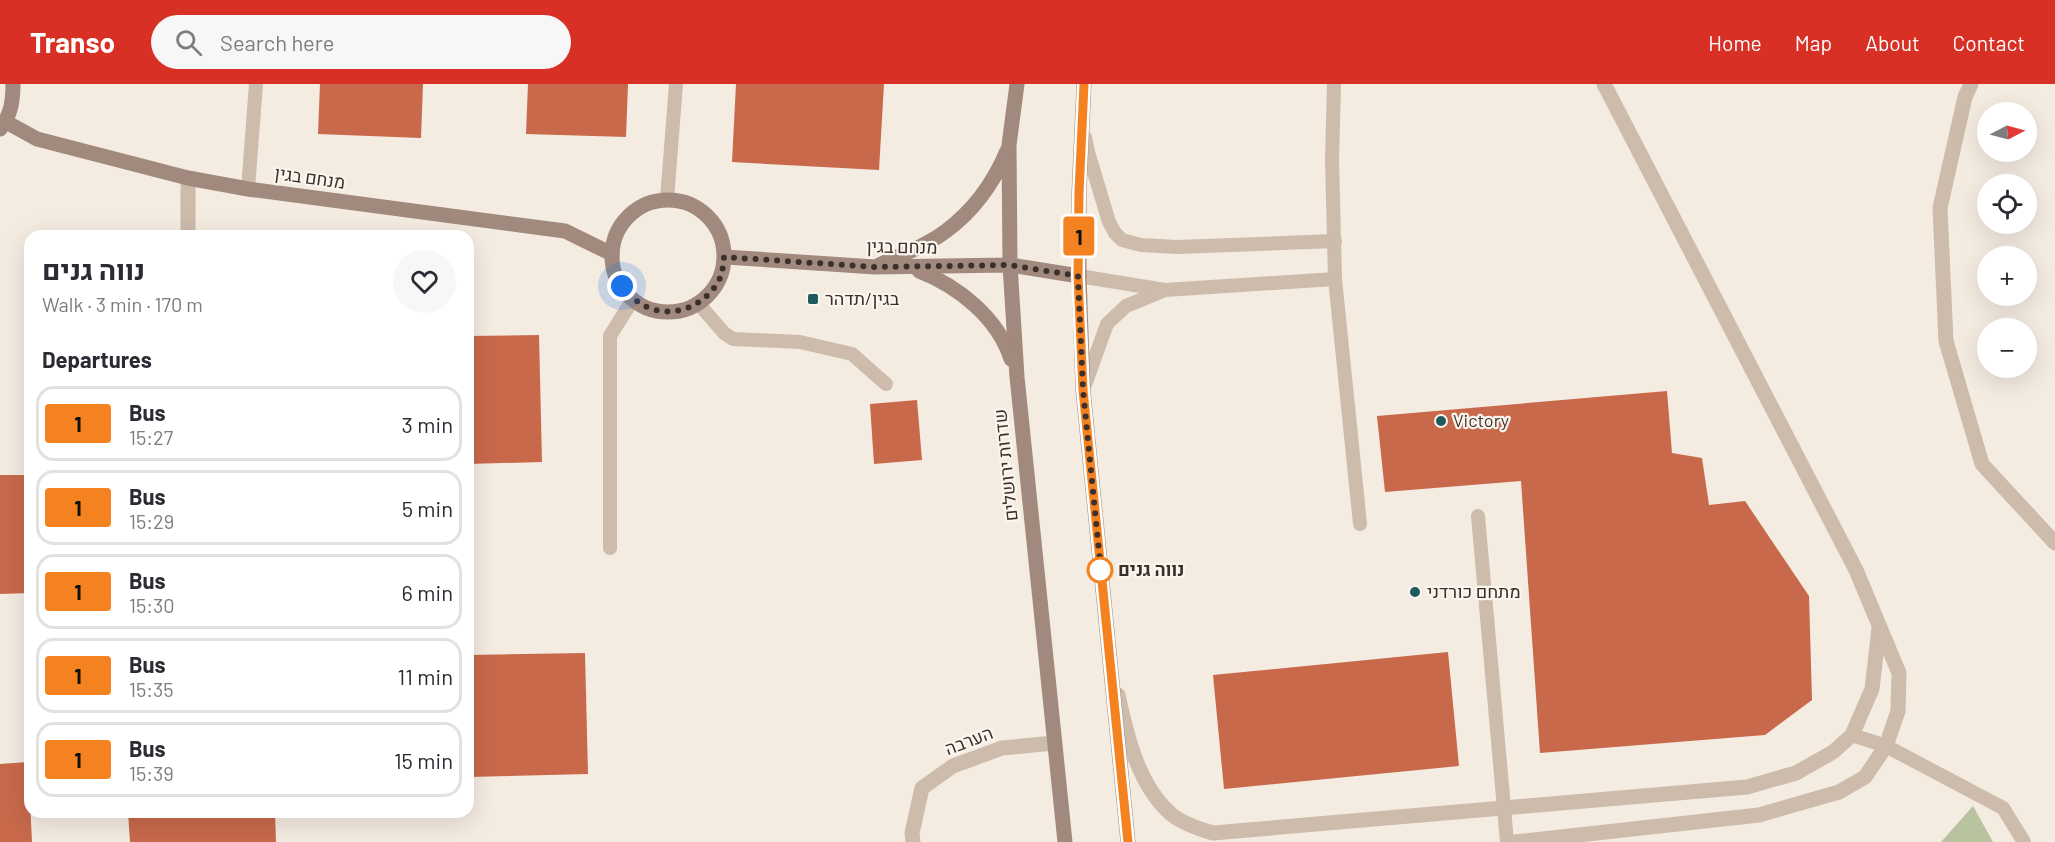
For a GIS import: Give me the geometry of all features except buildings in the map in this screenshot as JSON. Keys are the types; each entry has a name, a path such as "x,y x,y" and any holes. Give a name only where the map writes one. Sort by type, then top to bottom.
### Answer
{"main road":[{"path":"3,125 13,104 13,84"},
{"name":"שדרות ירושלים","path":"1017,84 1009,145 1010,265 1017,377 1065,842"},
{"path":"1084,84 1078,276 1083,390 1128,842"},
{"name":"מנחם בגין","path":"3,125 37,139 188,178 248,189 565,231 612,254"},
{"path":"875,267 930,241 964,216 998,172 1009,145"},
{"path":"667,200 684,202 701,210 714,223 722,239 724,257 721,275 712,291 698,303 682,310 665,312 648,308 633,299 622,286 615,270 612,254 616,237 624,222 635,210 650,202 667,200"},
{"name":"מנחם בגין","path":"724,257 910,268 1010,265 1078,276"},
{"path":"910,268 935,277 988,318 1009,351 1017,377"}],"street":[{"path":"1515,842 1759,814 1839,792 1865,777 1886,746 1898,711 1899,673 1850,559 1604,84"},
{"path":"1971,84 1965,97 1940,208 1946,341 1982,464 2055,543"},
{"path":"188,178 188,230"},
{"path":"1107,640 1128,733 1140,771 1154,794 1172,815 1199,829 1213,833 1747,787 1796,773 1833,752 1852,735 1872,689 1879,625"},
{"name":"הערבה","path":"913,842 912,833 922,789 953,766 1002,748 1054,742"}],"lane":[{"path":"248,189 256,84"},
{"path":"667,200 676,84"},
{"path":"1334,84 1332,160 1335,279 1360,524"},
{"path":"1082,104 1088,152 1103,206 1115,233 1122,240 1142,245 1177,247 1335,242"},
{"path":"1078,276 1166,290 1335,279"},
{"path":"1083,390 1107,324 1126,306 1166,290"},
{"path":"610,548 610,336 633,299"},
{"path":"698,303 724,333 733,339 800,342 852,354 886,384"},
{"path":"1478,516 1507,842"},
{"path":"1852,735 1886,746 2003,808 2024,842"}],"green space":[{"path":"1973,806 1993,842 1941,842"}],"bus line":[{"name":"1","path":"1084,84 1078,276 1083,390 1128,842"}],"place":[{"name":"בגין/תדהר","path":"813,299"},
{"name":"Victory","path":"1441,421"},
{"name":"נווה גנים","path":"1100,570"},
{"name":"מתחם כורדני","path":"1415,592"}],"route":[{"path":"622,286 633,299 648,308 665,312 682,310 698,303 712,291 721,275 724,257 910,268 1010,265 1078,276 1083,390 1101,572 1100,570"}]}
